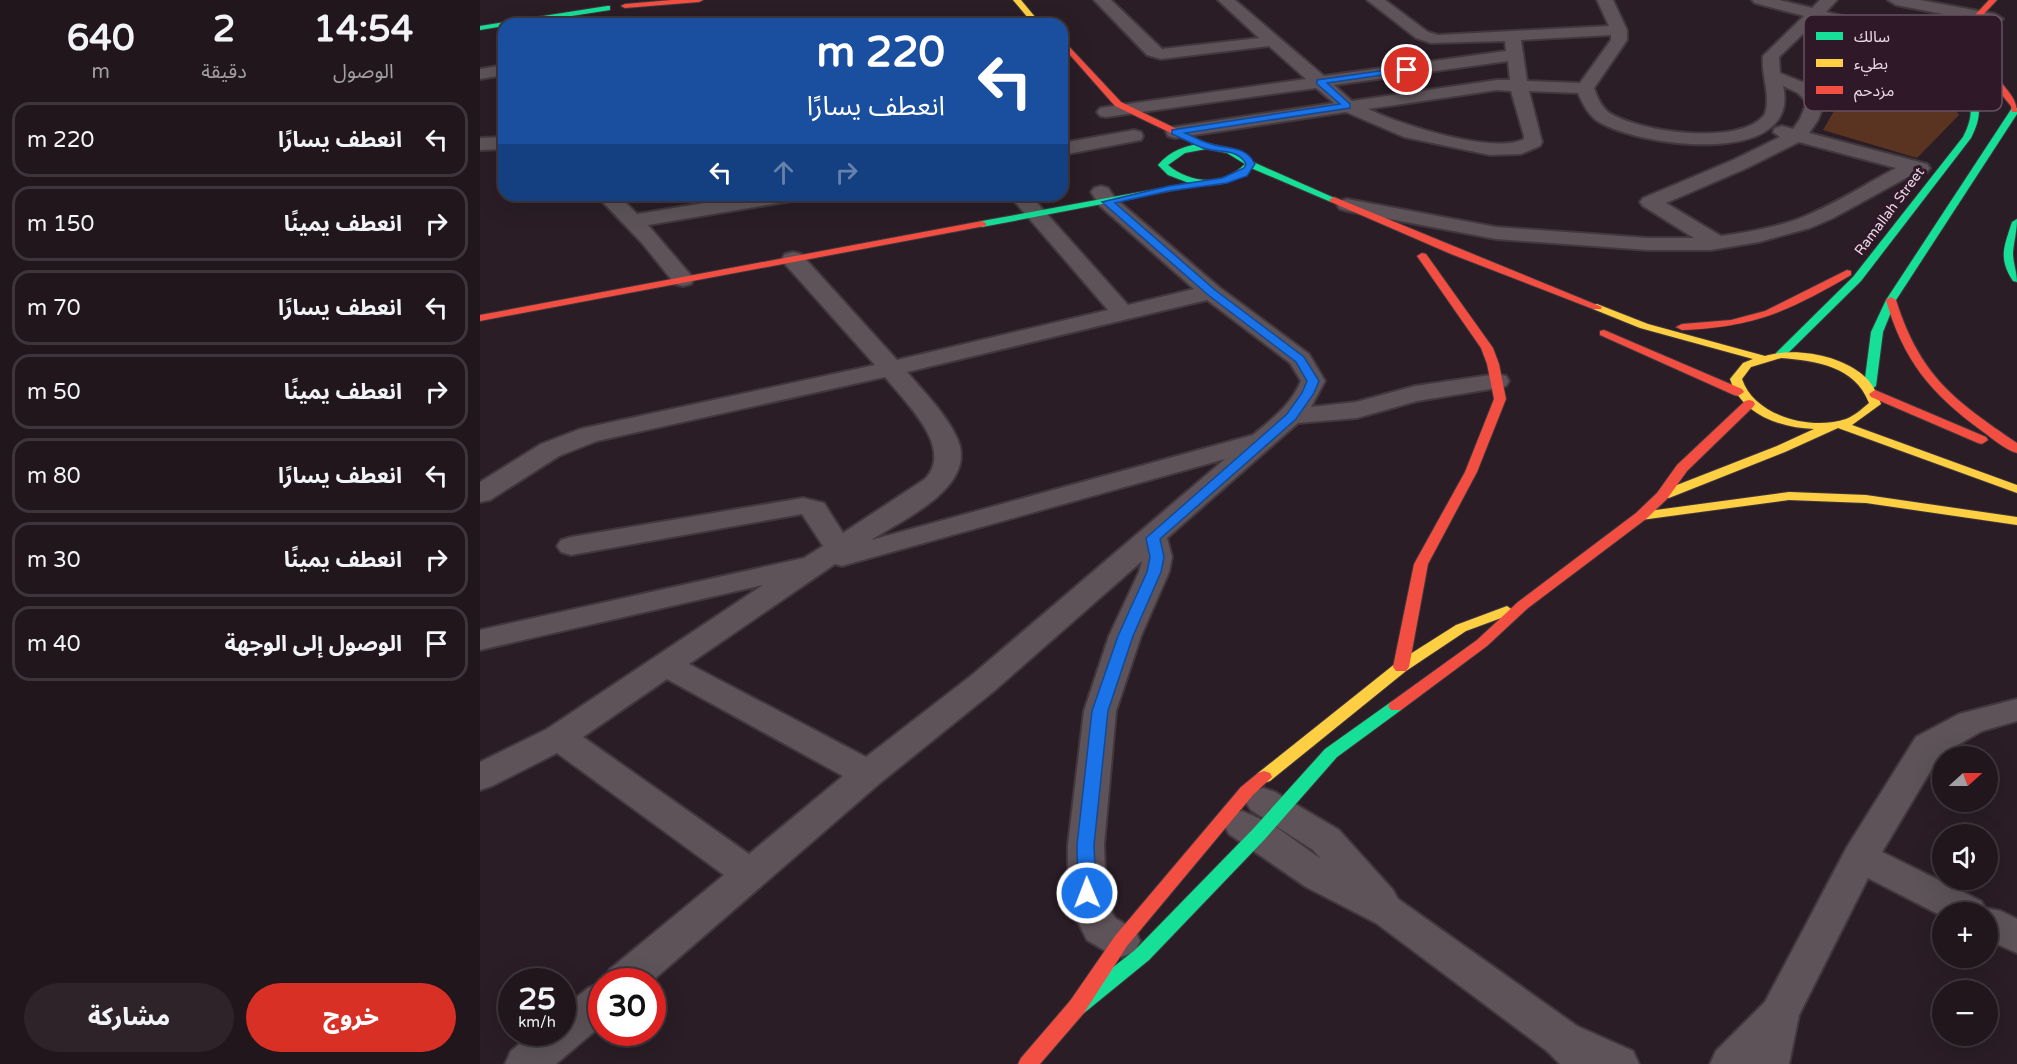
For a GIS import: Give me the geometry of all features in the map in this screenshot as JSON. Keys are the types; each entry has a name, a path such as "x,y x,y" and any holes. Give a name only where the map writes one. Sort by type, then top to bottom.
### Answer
{"street":[{"path":"480,20 541,9 572,0 583,7 607,8"},
{"path":"625,6 642,0"},
{"path":"544,18 607,8 699,0"},
{"path":"1017,0 1033,18"},
{"path":"1027,0 1042,18"},
{"path":"1102,0 1153,51 1161,54 1272,41"},
{"path":"1226,0 1347,106 1411,133 1490,149 1521,148 1533,142 1521,98 1514,46"},
{"path":"1375,0 1431,39 1514,46"},
{"path":"1585,88 1619,40 1619,30 1605,0"},
{"path":"1760,0 1821,15"},
{"path":"1814,13 1829,0"},
{"path":"1896,0 1967,15"},
{"path":"1951,0 1979,15"},
{"path":"1989,15 1999,3"},
{"path":"1762,128 1770,121 1778,99 1771,75 1771,56 1804,23"},
{"path":"480,28 498,25"},
{"path":"1068,48 1109,97 1125,109 1320,82 1514,46 1619,30"},
{"path":"1068,63 1096,102 1138,139"},
{"path":"480,74 498,71"},
{"path":"1771,75 1804,89"},
{"path":"2002,80 2017,88"},
{"path":"1175,132 1497,85 1585,88"},
{"path":"1585,88 1602,116 1622,126 1653,135 1676,138 1716,137 1762,128 1911,167 1940,171"},
{"path":"1662,496 1835,426 1858,419 1875,404 1872,390 1877,332 1891,300 2012,119 2016,106 2002,89"},
{"path":"1096,102 1125,109 1207,147"},
{"path":"1718,243 1651,204 1650,201 1740,164 1797,136 1809,120 1812,111"},
{"name":"Ramallah Street","path":"1780,355 1857,279 1877,255 1967,138 1979,116 1978,111"},
{"path":"1068,148 1138,139"},
{"path":"480,144 498,143"},
{"path":"1207,182 1176,177 1166,171 1160,162 1181,150 1207,147 1238,152 1247,157 1250,164 1347,205 1450,259 1644,326 1761,358"},
{"path":"1068,200 1224,181 1243,174 1250,164"},
{"path":"1347,205 1496,233 1648,244 1718,243 1759,237 1803,224 1826,214 1911,167"},
{"path":"1224,181 1245,187"},
{"path":"639,968 868,774 983,683 1153,538 1291,416 1308,393 1313,381 1308,368 1300,359 1211,292 1109,193"},
{"path":"612,201 634,221 683,279"},
{"path":"634,221 755,201"},
{"path":"480,318 992,221 1029,206 1060,201"},
{"path":"1029,206 1123,314"},
{"path":"2017,222 2014,225 2007,253 2008,266 2017,279"},
{"path":"1401,667 1421,564 1471,472 1500,399 1487,348 1417,254 1450,259 1496,233"},
{"path":"1644,326 1708,325 1762,318 1783,310 1877,255"},
{"path":"480,777 559,736 940,482 948,463 945,438 893,368 793,259"},
{"path":"480,494 543,454 571,440 893,368 1211,292"},
{"path":"1891,300 1902,339 1913,359 1941,391 1974,421 2017,449"},
{"path":"1596,330 1737,392 1749,404 1788,421 1835,426 2017,489"},
{"path":"1737,392 1735,379 1740,370 1761,358 1780,355 1799,356 1834,364 1872,390 2017,454"},
{"path":"1291,416 1357,410 1415,394 1497,381"},
{"path":"1077,1007 1142,954 1269,823 1331,753 1482,643 1523,605 1641,516 1662,496 1682,468 1749,404"},
{"path":"480,640 816,564 1264,440"},
{"path":"1641,516 1789,496 1866,499 2017,521"},
{"path":"571,546 803,506 814,509 839,548"},
{"path":"1121,941 1101,929 1091,910 1087,893 1086,845 1100,711 1125,636 1154,572 1157,557 1153,538"},
{"path":"1028,1064 1077,1007 1121,941 1237,804 1401,667 1461,628 1523,605"},
{"path":"666,665 868,774"},
{"path":"1768,1064 1779,1014 1860,857 1928,746 1971,722 2017,710"},
{"path":"559,736 750,874"},
{"path":"1237,804 1269,823 1319,877 1389,912 1574,1051 1618,1064"},
{"path":"1860,857 1948,902"},
{"path":"1998,927 2017,937"},
{"path":"526,1064 588,1012"},
{"path":"1731,1064 1779,1014"}],"shaded area":[{"path":"1834,111 1956,111 1959,115 1917,158 1823,130"}],"traffic: fast":[{"path":"544,18 607,8"},
{"path":"480,28 498,25"},
{"path":"1870,386 1877,332 1891,300 2015,110"},
{"path":"1780,355 1857,279 1967,138 1976,111"},
{"path":"1250,164 1231,178 1207,183 1182,178 1163,165 1171,157 1193,147 1218,147 1241,156 1250,164 1334,200"},
{"path":"982,224 1198,184"},
{"path":"2017,222 2008,251 2009,264 2017,279"},
{"path":"1077,1007 1142,955 1259,834 1331,753 1396,706"}],"traffic: slow":[{"path":"1017,0 1032,18"},
{"path":"1597,307 1644,326 1761,358"},
{"path":"1780,355 1823,361 1850,371 1870,390 1875,404 1851,421 1835,425 1792,423 1765,413 1754,406 1743,394 1736,379 1747,365 1780,355"},
{"path":"1842,425 2017,489"},
{"path":"1664,495 1781,449 1828,427"},
{"path":"1641,516 1789,496 1866,499 2017,521"},
{"path":"1264,777 1401,667 1461,628 1507,611"}],"traffic: jam":[{"path":"625,6 699,0"},
{"path":"1979,15 1993,0"},
{"path":"1068,48 1118,104 1207,147"},
{"path":"2002,90 2015,106 2015,110"},
{"path":"1334,200 1455,252 1597,307"},
{"path":"480,318 982,224"},
{"path":"1401,667 1421,564 1471,472 1500,399 1493,364 1487,348 1422,256"},
{"path":"1682,327 1731,323 1769,314 1847,273"},
{"path":"1891,300 1899,327 1922,370 1955,404 2017,449"},
{"path":"1604,333 1738,392"},
{"path":"1875,394 1982,440"},
{"path":"1396,706 1482,643 1523,605 1641,516 1662,496 1682,468 1749,404"},
{"path":"1028,1064 1077,1007 1121,941 1247,791 1264,777"}],"route":[{"path":"1087,893 1086,845 1100,711 1125,636 1154,572 1157,557 1153,538 1291,416 1308,393 1313,381 1308,368 1300,359 1211,292 1107,202 1169,188 1224,181 1235,178 1248,169 1250,164 1247,157 1238,152 1207,147 1175,132 1347,106 1320,82 1407,70"}]}
